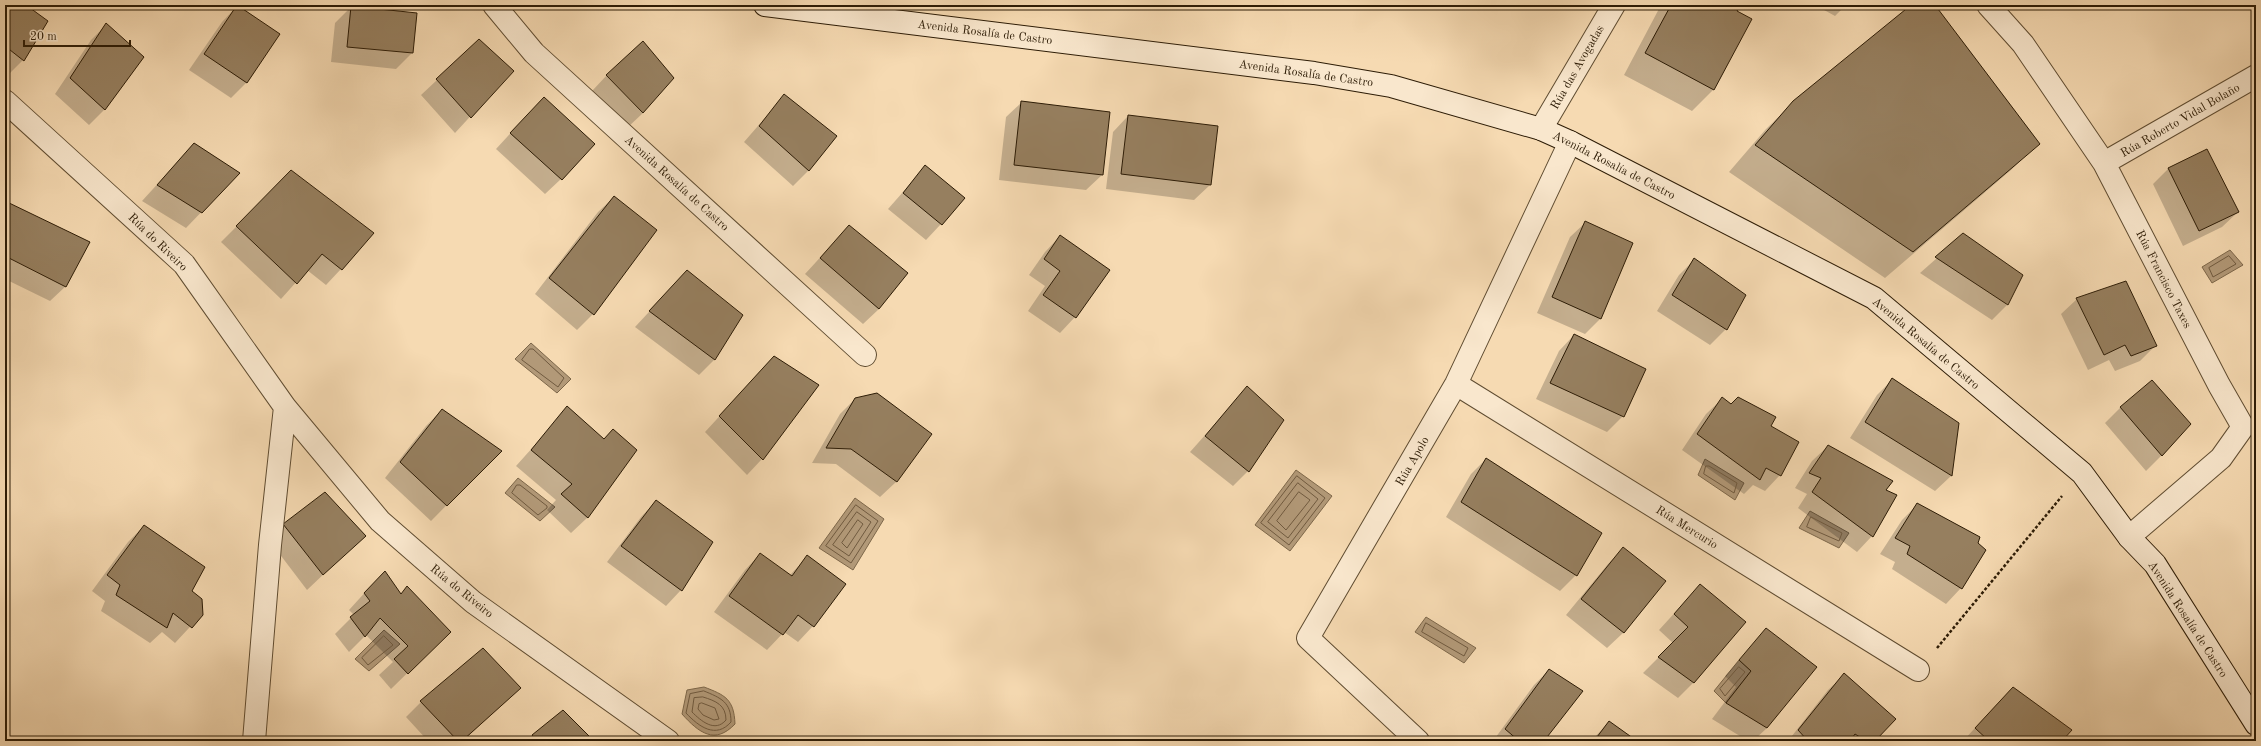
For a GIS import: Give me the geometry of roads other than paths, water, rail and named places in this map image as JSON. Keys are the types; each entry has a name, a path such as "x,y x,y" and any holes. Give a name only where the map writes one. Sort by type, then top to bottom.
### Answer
{"street":[{"name":"Avenida Rosalía de Castro","path":"494,5 534,53 865,355"},
{"name":"Avenida Rosalía de Castro","path":"765,5 1322,74 1391,86 1541,129 1570,142 1874,298 2082,473 2129,537 2155,564 2256,724"},
{"name":"Rúa das Avogadas","path":"1541,129 1614,5"},
{"name":"Rúa Francisco Taxes","path":"1988,5 2023,44 2104,163 2219,385 2243,427 2221,458 2129,537"},
{"name":"Rúa Roberto Vidal Bolaño","path":"2104,163 2256,76"},
{"name":"Rúa do Riveiro","path":"5,100 184,264 285,407 380,521 473,602 668,741"},
{"name":"Rúa Apolo","path":"1418,741 1308,638 1456,384 1570,142"},
{"name":"Rúa Mercurio","path":"1456,384 1918,670"},
{"path":"254,741 270,545 285,407"}],"water":[{"path":"2230,250 2243,265 2212,283 2202,267"},
{"path":"531,343 571,379 557,393 515,359"},
{"path":"1705,459 1744,483 1735,500 1698,475"},
{"path":"1296,470 1332,496 1290,551 1255,525"},
{"path":"518,478 555,507 540,521 505,493"},
{"path":"855,498 884,519 853,570 819,548"},
{"path":"1810,511 1849,533 1839,548 1799,528"},
{"path":"1426,617 1476,648 1464,663 1415,632"},
{"path":"384,630 400,644 369,671 355,659"},
{"path":"1739,660 1751,671 1726,703 1714,691"},
{"path":"704,687 727,699 733,709 735,724 721,734 707,734 701,731 688,721 682,714 687,690"}]}
